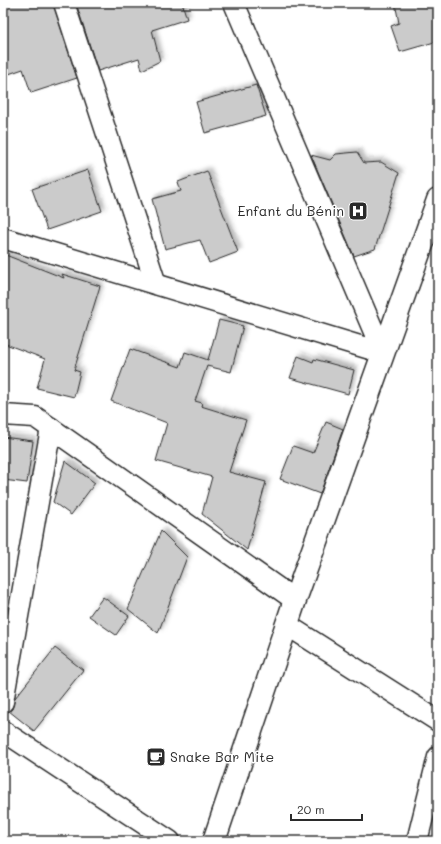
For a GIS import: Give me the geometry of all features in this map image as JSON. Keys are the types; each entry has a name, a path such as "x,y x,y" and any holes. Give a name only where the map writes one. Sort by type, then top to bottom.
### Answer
{"street":[{"path":"64,3 156,284"},
{"path":"234,3 384,353"},
{"path":"214,841 295,600 438,200"},
{"path":"3,238 384,353"},
{"path":"3,415 35,417 295,600"},
{"path":"3,702 51,428"},
{"path":"287,625 438,721"},
{"path":"3,731 170,841"},
{"path":"417,841 438,757"}],"building":[{"path":"3,3 53,3 77,78 31,93 23,69 3,76"},
{"path":"76,3 182,3 187,19 152,30 160,61 142,70 139,58 98,71"},
{"path":"395,3 438,3 438,41 400,52 391,26 399,23"},
{"path":"256,85 266,116 205,133 196,102"},
{"name":"Enfant du Bénin","path":"357,152 364,163 381,162 399,173 375,249 354,256 311,155 330,160 336,154"},
{"path":"88,170 102,211 47,230 32,189"},
{"path":"207,171 238,252 209,263 200,240 165,249 152,199 181,191 178,182"},
{"path":"3,254 64,278 62,274 100,286 74,370 80,372 74,397 37,388 45,359 3,343"},
{"path":"219,320 243,326 231,372 207,366 195,401 202,403 201,406 246,420 229,472 266,482 247,550 202,514 212,477 156,461 167,423 111,401 130,349 180,367 185,352 208,360"},
{"path":"298,356 313,362 314,359 354,370 348,394 290,378"},
{"path":"326,422 343,429 320,494 280,479 293,446 313,453"},
{"path":"3,437 33,441 27,483 3,480"},
{"path":"65,461 95,483 71,515 53,502"},
{"path":"161,531 187,557 158,633 128,609"},
{"path":"103,597 129,616 116,635 89,616"},
{"path":"55,648 83,670 34,731 9,711 12,709 15,698"}],"place":[{"name":"Enfant du Bénin","path":"358,211"},
{"name":"Snake Bar Mite","path":"156,757"}]}
